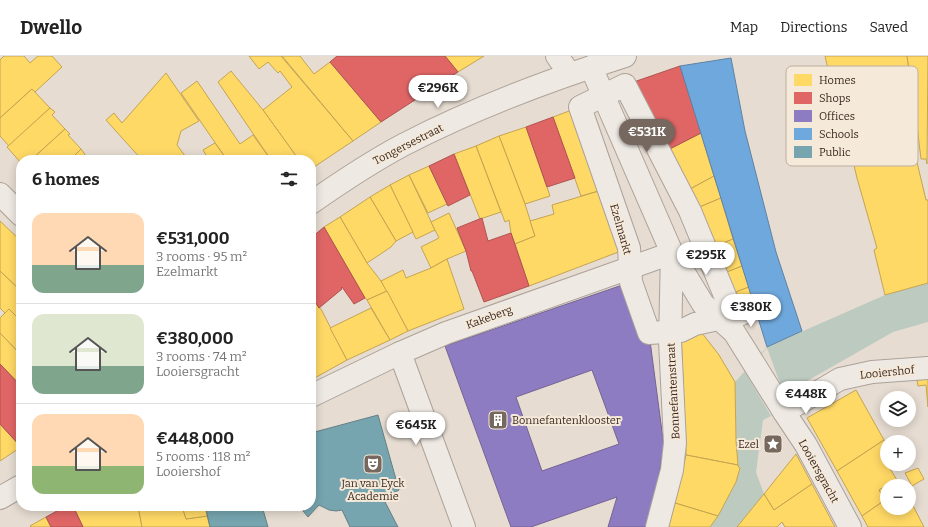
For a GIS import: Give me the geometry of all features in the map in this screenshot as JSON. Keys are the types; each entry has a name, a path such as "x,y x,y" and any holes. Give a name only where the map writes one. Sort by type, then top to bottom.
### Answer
{"street":[{"path":"556,56 570,74"},
{"name":"Tongersestraat","path":"316,200 358,171 403,145 472,112 570,74 625,56"},
{"path":"591,67 672,253 703,304 719,318"},
{"name":"Ezelmarkt","path":"625,85 690,211 728,303 742,314 695,324 681,331 649,333 631,282 629,248 580,106 604,96 625,85"},
{"path":"0,194 16,210"},
{"name":"Kakeberg","path":"316,394 400,353 446,333 630,266 672,253"},
{"name":"Bonnefantenstraat","path":"657,527 672,470 676,443 670,332 672,253"},
{"name":"Looiersgracht","path":"719,318 734,332 781,408 806,445 850,527"},
{"path":"400,353 464,527"},
{"name":"Looiershof","path":"781,408 840,379 872,372 928,368"},
{"path":"0,498 16,489"}],"shaded area":[{"path":"928,283 928,322 893,332 784,394 771,416 763,420 756,472 764,494 737,527 710,527 732,490 740,468 738,466 736,441 735,382 767,347 885,295"}],"pier":[{"path":"767,348 784,394 771,416 745,372"}],"building: Homes":[{"path":"4,56 24,56 30,63 38,56 52,56 62,67 35,92 32,89 0,118 0,60"},
{"path":"249,56 281,56 353,141 316,166 316,155 295,155 263,110 292,87 280,71 278,73 268,62 259,69"},
{"path":"282,56 300,56 314,74 330,62 381,122 353,141"},
{"path":"445,56 484,56 458,72"},
{"path":"825,56 907,56 909,66 827,66"},
{"path":"907,56 928,56 927,164 926,159 921,159 918,135 918,66 909,66"},
{"path":"231,71 263,110 295,155 268,155 218,82"},
{"path":"166,73 199,121 181,131 177,145 184,155 138,155 106,120 114,113 122,123"},
{"path":"197,81 240,144 253,135 267,155 224,155 181,93"},
{"path":"32,89 50,108 9,146 0,136 0,118"},
{"path":"580,107 609,188 581,196 553,117"},
{"path":"50,108 55,112 52,115 65,129 36,155 16,155 16,157 7,147"},
{"path":"526,127 550,196 525,204 499,136"},
{"path":"65,129 70,134 68,135 81,149 75,155 36,155"},
{"path":"701,133 714,176 681,194 660,154"},
{"path":"499,136 525,204 535,236 515,244 511,233 509,220 505,222 476,146"},
{"path":"215,143 223,155 206,155 203,150"},
{"path":"476,146 501,212 480,219 454,154"},
{"path":"81,149 85,155 75,155"},
{"path":"429,166 447,204 428,213 409,175"},
{"path":"854,166 918,166 926,200 928,200 928,283 885,295 874,250 877,248"},
{"path":"409,175 435,230 416,239 390,185"},
{"path":"714,176 721,198 690,211 681,194"},
{"path":"390,185 413,232 396,241 370,197"},
{"path":"609,188 629,248 529,286 515,244 535,236 530,221 554,214 552,205"},
{"path":"370,197 396,241 391,247 367,263 340,217"},
{"path":"721,198 733,239 707,250 690,211"},
{"path":"449,213 466,251 431,268 421,247 439,238 431,222"},
{"path":"340,217 367,263 387,291 367,300 365,298 324,227"},
{"path":"0,221 16,236 16,286 0,271"},
{"path":"733,239 742,266 717,276 707,250"},
{"path":"447,259 464,309 408,331 381,281 403,270 406,278 431,268"},
{"path":"742,266 749,287 725,296 717,276"},
{"path":"0,271 16,286 16,316 9,309 5,313 0,308"},
{"path":"749,287 755,307 742,314 725,296"},
{"path":"387,291 408,331 390,340 367,300"},
{"path":"316,303 322,311 347,360 316,377"},
{"path":"371,308 390,340 347,360 330,328"},
{"path":"9,309 16,316 16,350 0,333 0,318"},
{"path":"695,324 719,355 735,382 738,465 686,455 681,331"},
{"path":"0,333 16,350 16,381 0,364"},
{"path":"928,379 928,407 926,385 918,386 917,380"},
{"path":"856,390 881,435 880,443 837,471 807,418"},
{"path":"0,424 16,442 16,450 0,461"},
{"path":"880,443 880,471 891,471 896,479 880,479 880,503 862,516 837,471"},
{"path":"796,454 812,484 774,510 764,494"},
{"path":"686,455 738,465 740,468 736,482 718,516 675,503"},
{"path":"918,468 924,479 916,484 916,479 908,479 905,473 916,471 916,469"},
{"path":"812,484 835,527 785,527 782,522 777,527 737,527 764,494 774,510"},
{"path":"675,503 718,516 710,527 668,527"},
{"path":"880,503 880,515 916,515 916,512 924,527 868,527 862,516"},
{"path":"75,511 139,511 142,527 83,527"},
{"path":"139,511 184,511 186,519 207,516 210,527 142,527"},
{"path":"184,511 206,511 207,516 186,519"},
{"path":"46,517 51,527 30,526"}],"building: Shops":[{"path":"337,56 445,56 458,72 381,122 330,62"},
{"path":"680,66 701,133 660,154 625,85"},
{"path":"553,117 575,178 547,187 526,127"},
{"path":"454,154 470,195 448,206 429,166"},
{"path":"482,218 488,241 511,233 529,286 484,302 471,271 466,251 457,228"},
{"path":"324,227 365,298 354,304 342,287 342,289 319,308 316,303 316,234"},
{"path":"0,364 16,381 16,442 0,424"},
{"path":"57,511 75,511 83,527 51,527 46,517"}],"building: Offices":[{"name":"Bonnefantenklooster","path":"631,282 649,333 664,447 648,527 608,527 617,497 531,527 511,527 445,346","holes":["592,370 619,444 542,471 516,397"]}],"building: Schools":[{"path":"731,58 745,131 776,252 802,331 767,347 680,66"}],"building: Public":[{"path":"378,415 399,490 383,498 398,527 350,527 342,510 329,510 319,505 316,508 316,432"},
{"path":"206,511 263,511 268,527 210,527"},
{"path":"303,511 314,511 308,517"}],"place":[{"name":"Bonnefantenklooster","path":"498,420"},
{"name":"Ezel","path":"773,444"},
{"name":"Jan van Eyck Academie","path":"373,464"}]}
